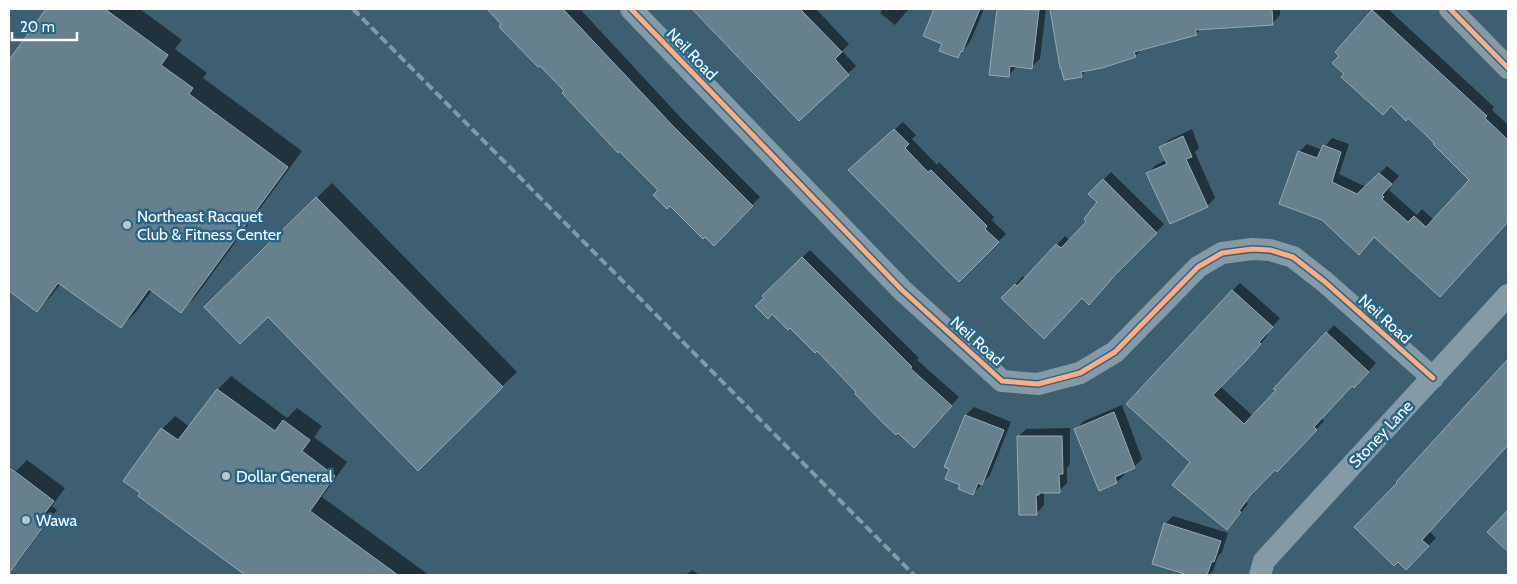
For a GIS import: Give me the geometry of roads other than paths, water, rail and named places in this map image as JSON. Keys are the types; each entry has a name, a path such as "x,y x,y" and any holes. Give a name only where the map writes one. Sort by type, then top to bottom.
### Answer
{"street":[{"name":"Neil Road","path":"631,9 902,290 1002,380 1038,384 1080,373 1115,352 1198,267 1222,254 1252,249 1270,250 1293,257 1325,282 1433,378"},
{"path":"1450,9 1508,68"},
{"name":"Stoney Lane","path":"1260,575 1264,561 1508,295"}],"railway":[{"path":"353,9 914,575"}],"place":[{"name":"Northeast Racquet Club & Fitness Center","path":"127,225"},
{"name":"Dollar General","path":"226,476"},
{"name":"Wawa","path":"26,520"}]}
